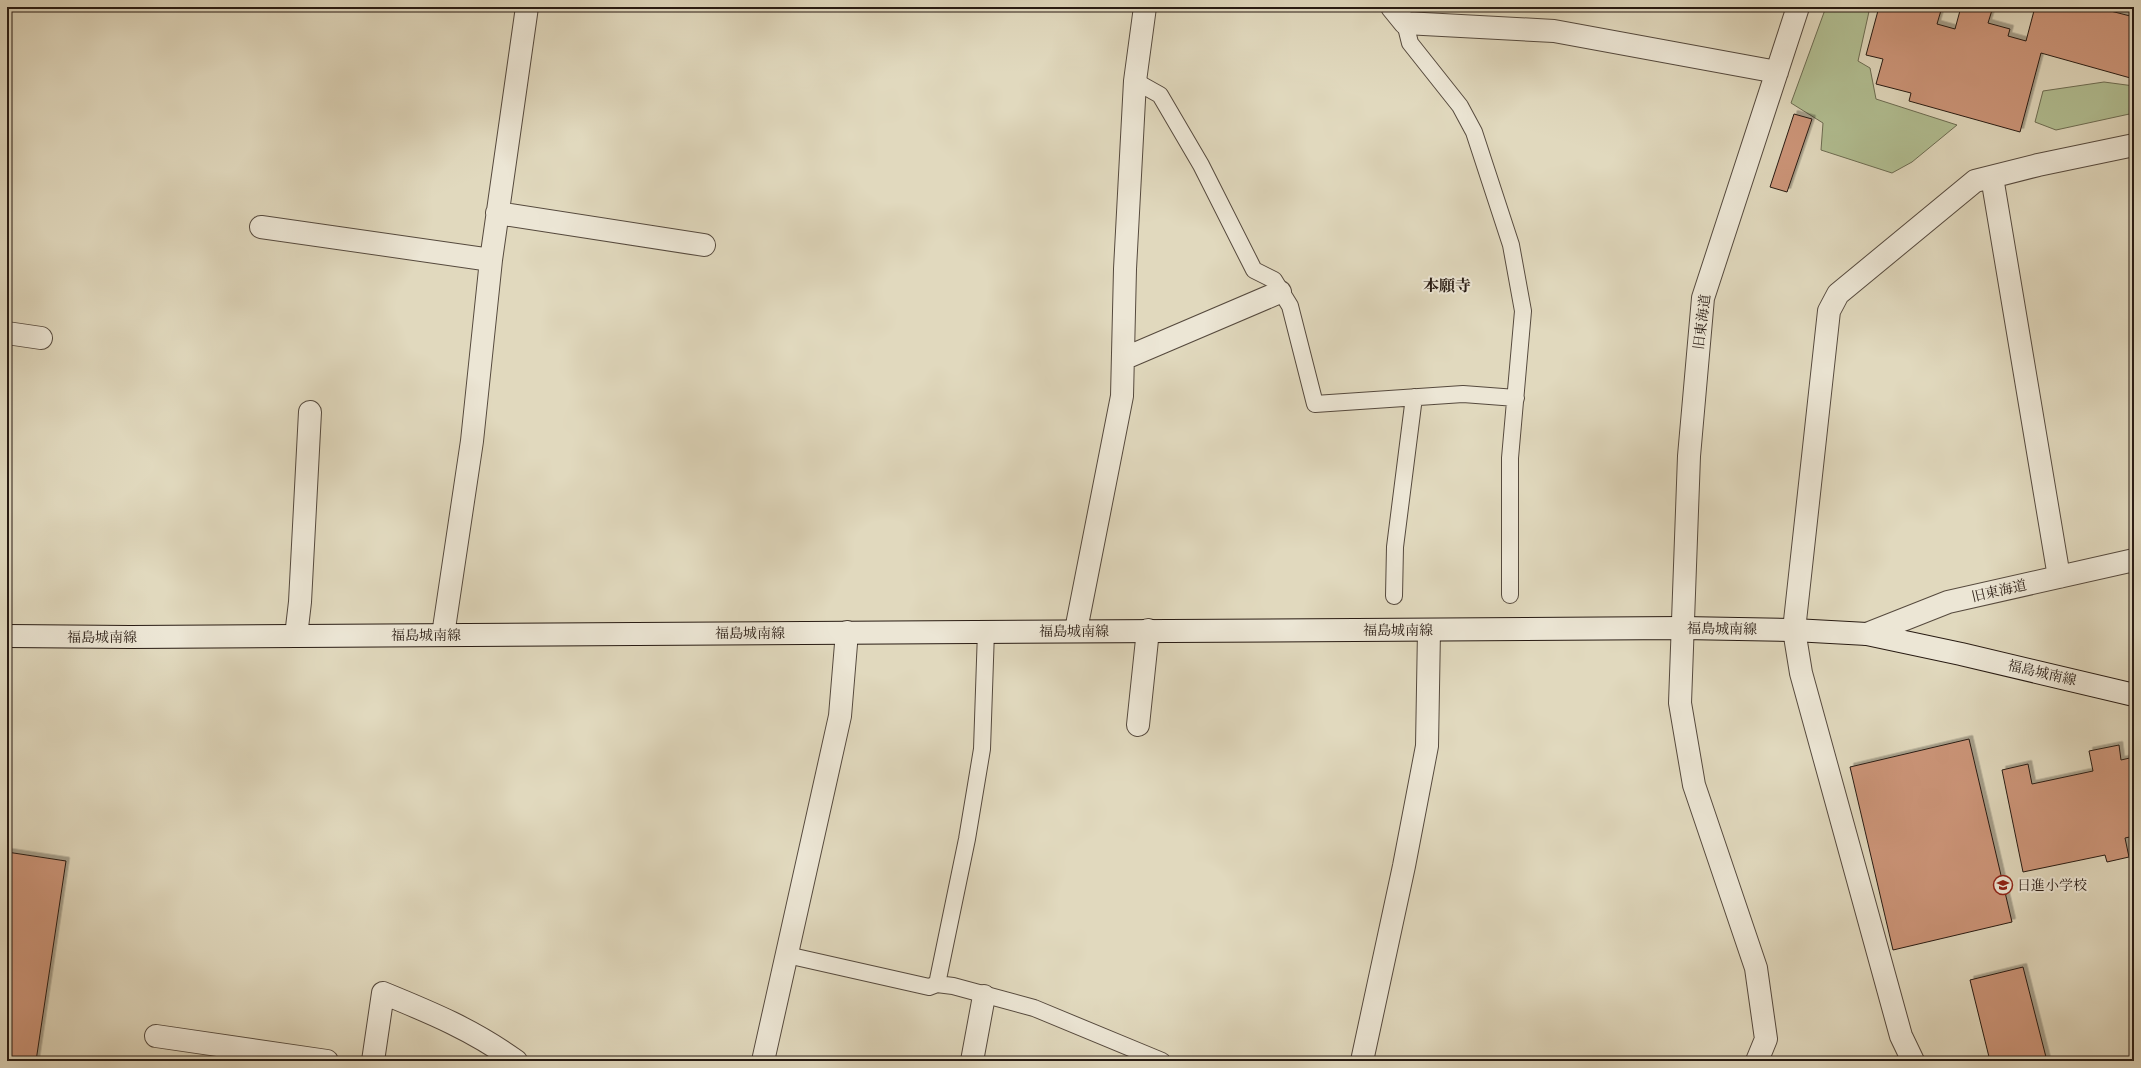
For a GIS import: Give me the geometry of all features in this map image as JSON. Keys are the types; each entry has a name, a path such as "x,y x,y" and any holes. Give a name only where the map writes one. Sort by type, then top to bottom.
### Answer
{"street":[{"path":"443,635 472,441 491,260 527,7"},
{"path":"1076,630 1122,396 1125,270 1135,81 1145,7"},
{"name":"旧東海道","path":"1757,1061 1766,1039 1756,968 1694,785 1680,703 1689,456 1703,298 1798,7"},
{"path":"1399,15 1554,31 1777,72"},
{"path":"1913,1061 1901,1036 1801,673 1794,630 1829,311 1838,294 1975,181 2134,145"},
{"path":"1992,177 2059,577"},
{"path":"497,214 704,245"},
{"path":"260,227 491,260"},
{"path":"1123,359 1280,292"},
{"path":"7,333 41,338"},
{"path":"296,636 300,602 310,412"},
{"name":"旧東海道","path":"1868,634 1948,602 2134,560"},
{"name":"福島城南線","path":"7,636 296,636 1076,630 1683,628 1794,630 1868,634 1961,654 2134,695"},
{"path":"1138,726 1148,630"},
{"path":"1362,1061 1404,866 1427,746 1429,630"},
{"path":"763,1061 840,716 847,632"},
{"path":"373,1061 383,993 452,1021 487,1040 516,1061"},
{"path":"972,1061 984,996"},
{"path":"156,1036 328,1061"}],"lane":[{"path":"1399,15 1410,43 1460,106 1474,132 1510,245 1523,311 1510,458 1510,595"},
{"path":"1135,81 1160,95 1201,165 1254,270 1274,280 1290,306 1315,404 1463,394 1516,398"},
{"path":"1394,596 1396,547 1414,397"},
{"path":"937,984 968,832 982,749 986,631"},
{"path":"787,955 929,987 937,984 953,986 984,996 1034,1008 1162,1061"}],"green space":[{"path":"1826,7 1870,7 1858,61 1870,68 1876,99 1957,125 1912,162 1892,173 1821,150 1823,123 1791,103"},
{"path":"2104,82 2134,86 2134,113 2056,130 2035,122 2043,91"}],"building":[{"path":"1879,7 1942,7 1937,24 1955,29 1961,7 1993,7 1988,23 2010,29 2008,36 2026,41 2035,7 2095,7 2134,17 2134,79 2041,53 2020,132 1909,101 1911,93 1876,84 1883,59 1866,55"},
{"path":"1794,114 1812,119 1787,192 1770,187"},
{"path":"1969,739 2012,922 1893,950 1850,767"},
{"path":"2119,745 2121,760 2134,757 2134,836 2125,838 2129,857 2107,862 2105,855 2023,872 2002,770 2028,764 2032,784 2093,771 2089,751"},
{"path":"7,852 66,861 36,1061 7,1061"},
{"path":"2023,967 2047,1061 1990,1061 1970,980"}],"place":[{"name":"日進小学校","path":"2003,885"}],"district":[{"name":"本願寺","path":"1447,285"}]}
